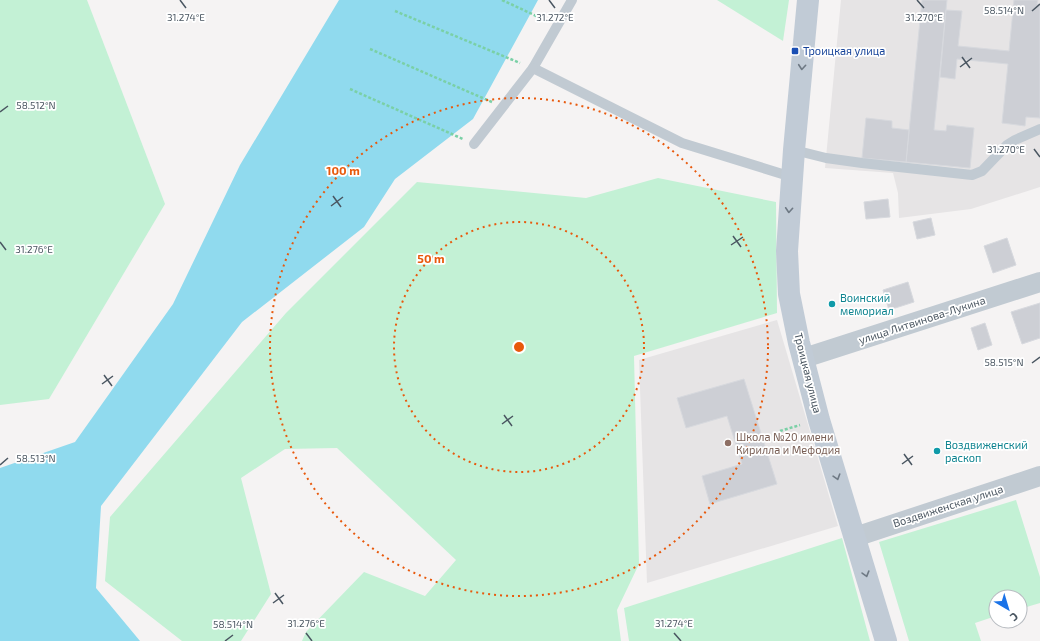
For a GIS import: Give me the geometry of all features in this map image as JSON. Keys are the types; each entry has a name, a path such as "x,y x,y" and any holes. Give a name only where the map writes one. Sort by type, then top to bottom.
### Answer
{"main road":[{"name":"Троицкая улица","path":"808,0 794,150 787,251 789,294 799,343 820,420 886,641"}],"street":[{"name":"улица Литвинова-Лукина","path":"804,358 1040,282"},
{"name":"Воздвиженская улица","path":"855,536 1040,476"}],"lane":[{"path":"474,144 532,68 572,0"},
{"path":"532,68 682,143 792,177"},
{"path":"794,150 826,158 972,175 982,171 1015,140 1040,129"}],"path":[{"path":"502,0 557,26"},
{"path":"395,11 532,68"},
{"path":"370,49 503,107"},
{"path":"350,89 474,144"},
{"path":"780,431 802,424"}],"shaded area":[{"path":"841,0 1040,0 1040,187 971,209 899,218 898,193 893,173 825,168"},
{"name":"Школа №20 имени Кирилла и Мефодия","path":"777,320 838,526 647,583 639,360"}],"green space":[{"path":"0,0 87,0 165,204 49,399 0,405"},
{"path":"717,0 789,0 783,41"},
{"path":"658,178 776,202 777,313 634,356 639,564 617,610 621,641 302,641 306,632 364,572 425,596 456,560 337,448 285,449 241,478 271,594 241,641 182,641 105,581 110,517 286,313 417,182 586,198"},
{"path":"1016,500 1040,577 1040,603 1028,607 1028,589 988,589 988,619 975,623 981,641 909,641 879,542"},
{"path":"842,538 870,641 629,641 624,608"}],"water":[{"path":"339,0 538,0 473,119 395,179 364,227 242,322 101,506 96,588 140,641 0,641 0,468 75,442 173,304 240,165"}],"building":[{"path":"922,0 947,0 934,130 946,131 947,125 974,128 970,168 906,162"},
{"path":"1014,0 1038,0 1037,4 1040,4 1040,118 1026,117 1025,126 1002,123 1008,64 957,59 955,79 940,77 946,10 962,11 958,46 1009,51"},
{"path":"866,118 892,121 892,128 909,130 906,162 862,158"},
{"path":"888,199 890,217 866,219 864,202"},
{"path":"931,218 935,235 917,239 913,222"},
{"path":"1007,238 1016,265 993,273 984,246"},
{"path":"908,282 914,302 889,310 883,290"},
{"path":"1040,303 1040,338 1022,344 1011,312"},
{"path":"985,323 992,345 978,350 971,328"},
{"path":"744,379 777,484 710,504 702,476 742,464 727,416 686,428 677,398"}],"place":[{"name":"Троицкая улица","path":"795,51"},
{"name":"Воинский мемориал","path":"832,304"},
{"name":"Школа №20 имени Кирилла и Мефодия","path":"728,443"},
{"name":"Воздвиженский раскоп","path":"937,451"}]}
